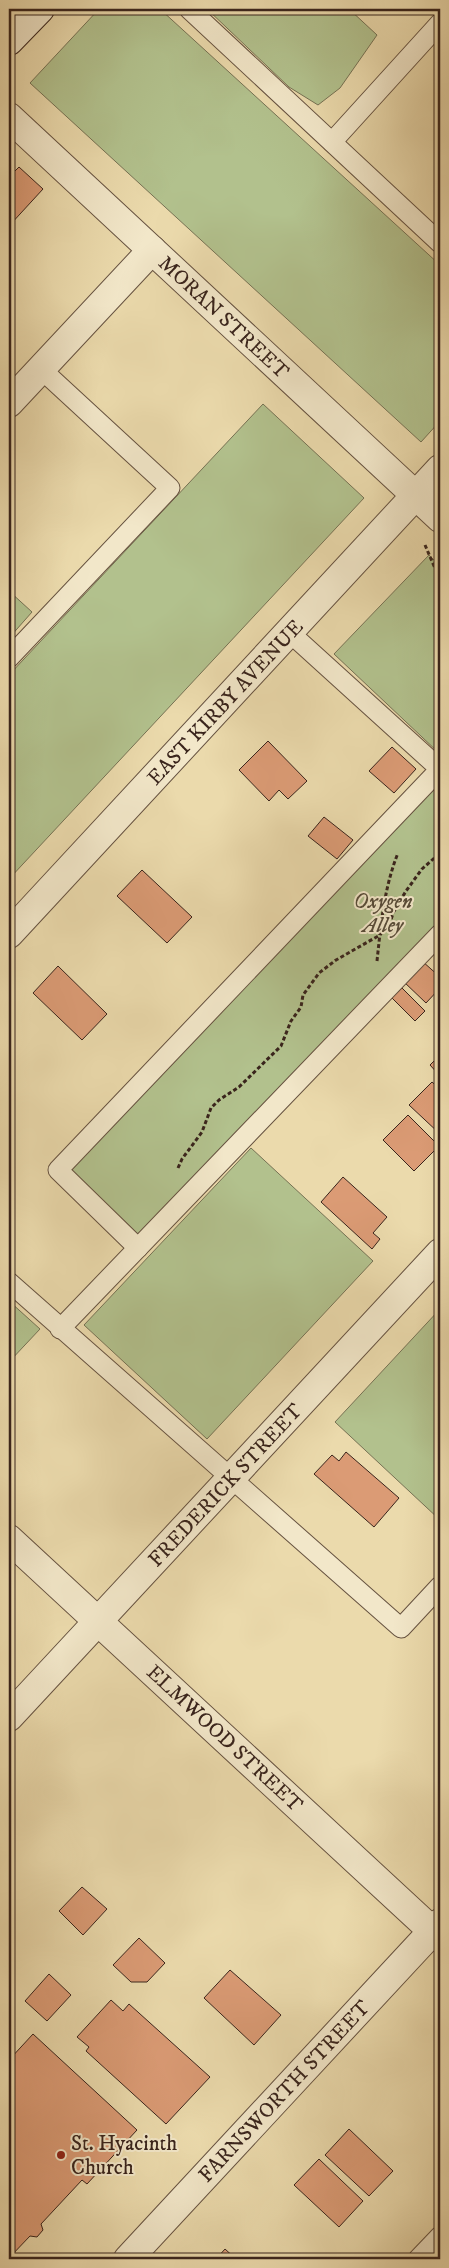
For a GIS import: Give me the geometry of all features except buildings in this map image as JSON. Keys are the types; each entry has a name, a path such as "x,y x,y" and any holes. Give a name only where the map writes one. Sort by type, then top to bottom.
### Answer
{"street":[{"path":"9,41 40,9"},
{"name":"MORAN STREET","path":"9,117 416,495 431,528"},
{"path":"10,400 152,250"},
{"name":"EAST KIRBY AVENUE","path":"9,934 440,469"},
{"name":"FREDERICK STREET","path":"9,1717 440,1253"},
{"name":"ELMWOOD STREET","path":"9,1538 438,1931"},
{"name":"FARNSWORTH STREET","path":"128,2259 438,1931"}],"lane":[{"path":"188,9 440,243"},
{"path":"332,142 440,23"},
{"path":"9,658 170,488 41,369"},
{"path":"138,1248 58,1170 440,769 289,632"},
{"path":"60,1329 440,934"},
{"path":"9,1282 401,1628 440,1586"},
{"path":"418,2259 440,2236"}],"path":[{"path":"431,528 434,566 440,574"},
{"path":"373,1004 383,903 388,880 401,846"},
{"path":"177,1170 182,1158 202,1132 211,1108 219,1100 239,1087 281,1046 291,1021 301,1007 303,995 319,973 336,960 380,935 391,920 406,891 422,869 440,853"}],"green space":[{"path":"99,9 160,9 440,265 440,421 421,442 30,83"},
{"path":"207,9 349,9 377,35 340,88 318,105 289,87"},
{"path":"263,404 364,498 9,879 9,675"},
{"path":"429,555 440,566 440,754 334,654"},
{"path":"9,591 32,612 9,638"},
{"name":"Oxygen Alley","path":"440,781 440,926 142,1238 70,1169"},
{"path":"251,1148 373,1261 207,1439 84,1325"},
{"path":"9,1301 40,1329 9,1362"},
{"path":"440,1309 440,1520 335,1422"}],"place":[{"name":"St. Hyacinth Church","path":"61,2155"}]}
